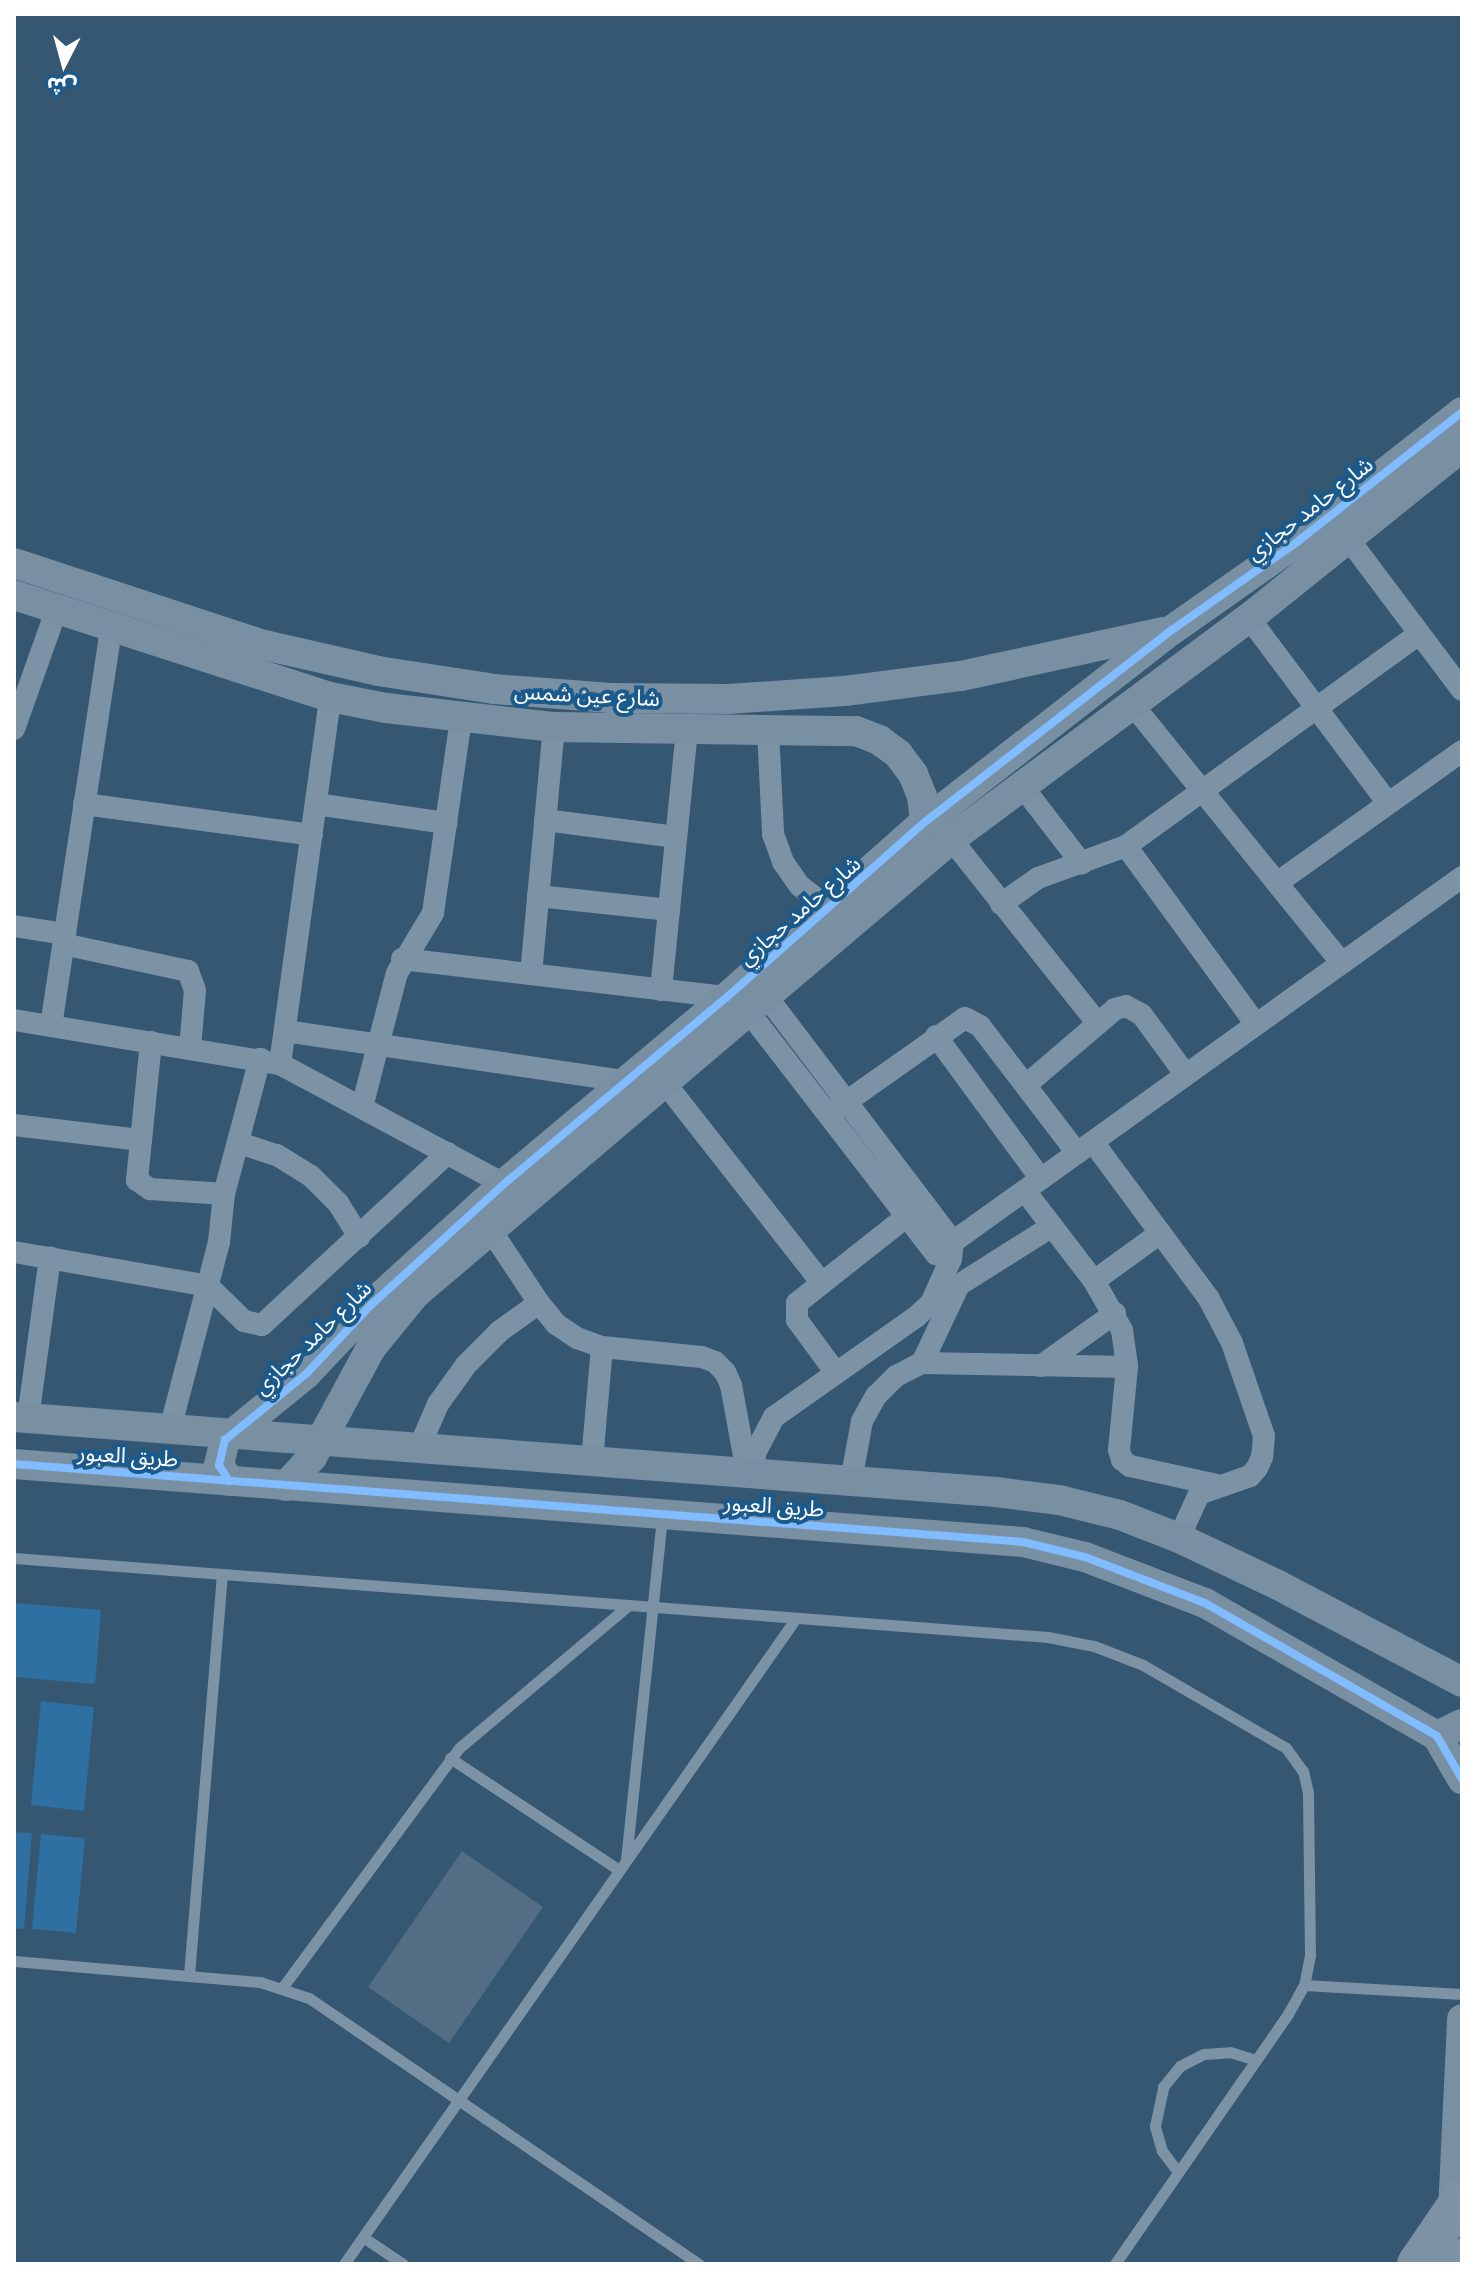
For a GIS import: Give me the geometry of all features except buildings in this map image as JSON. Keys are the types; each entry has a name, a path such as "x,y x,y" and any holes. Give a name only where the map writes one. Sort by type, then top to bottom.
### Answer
{"highway":[{"path":"1417,2264 1457,2205"}],"street":[{"name":"شارع حامد حجازي","path":"286,1486 300,1472 321,1440 352,1378 392,1320 415,1294 490,1229 512,1193 624,1081 747,1001 951,839 1249,618 1339,527 1462,412"},
{"name":"شارع حامد حجازي","path":"231,1433 306,1374 371,1305 512,1193 665,1083 747,1001 829,909 925,822 1172,630 1462,447"},
{"path":"1339,527 1462,690"},
{"name":"شارع عين شمس","path":"14,563 264,645 364,668 494,689 611,698 728,699 845,691 961,676 1172,630"},
{"name":"شارع عين شمس","path":"14,595 330,697 461,719 554,727 856,731 879,740 898,754 913,774 922,796 925,822"},
{"path":"14,729 18,703 57,608"},
{"path":"1249,618 1388,803"},
{"path":"51,1026 111,627"},
{"path":"1001,904 1038,878 1126,846 1419,634"},
{"path":"170,1429 219,1242 224,1194 239,1143 285,1031 330,697"},
{"path":"1132,704 1342,963"},
{"path":"362,1107 402,959 433,913 461,719"},
{"path":"531,974 554,727"},
{"path":"661,990 687,729"},
{"path":"768,730 773,834 783,862 800,886 829,909"},
{"path":"1277,883 1462,751"},
{"path":"1022,786 1082,864"},
{"path":"84,804 312,835"},
{"path":"316,804 447,823"},
{"path":"545,820 676,837"},
{"path":"951,839 1098,1024"},
{"path":"1126,846 1256,1024"},
{"path":"931,1303 947,1252 1085,1147 1462,877"},
{"path":"538,896 669,910"},
{"path":"14,926 188,971 195,990 190,1048"},
{"path":"402,959 747,1001 838,1108 947,1252"},
{"path":"1026,1085 1120,1007 1138,1011 1186,1075"},
{"path":"14,1020 270,1062 448,1153 512,1193"},
{"path":"838,1108 956,1021 974,1020 1026,1085 1160,1233 1209,1299 1226,1332 1250,1388 1264,1436 1262,1457 1250,1476 1217,1485 1193,1502 1179,1538"},
{"path":"285,1031 624,1081"},
{"path":"936,1036 1033,1185 1058,1234 1115,1313 1122,1330 1127,1367 1119,1450 1122,1460 1130,1466 1217,1485"},
{"path":"151,1042 135,1175 140,1185 150,1189 224,1194"},
{"path":"665,1083 821,1282"},
{"path":"838,1108 906,1217 947,1252"},
{"path":"14,1125 139,1140"},
{"path":"239,1143 277,1155 311,1176 338,1203 359,1237"},
{"path":"14,1252 208,1286 244,1321 262,1325 448,1153"},
{"path":"836,1373 796,1315 800,1299 906,1217"},
{"path":"490,1229 539,1303 566,1331 602,1347 702,1357 715,1362 725,1372 731,1385 751,1473"},
{"path":"1094,1281 1160,1233"},
{"path":"751,1473 755,1453 774,1417 916,1317 931,1303 1009,1256 1058,1234"},
{"path":"21,1417 50,1258"},
{"path":"922,1363 958,1287"},
{"path":"419,1448 438,1404 466,1365 500,1331 539,1303"},
{"path":"1041,1366 1115,1313"},
{"path":"592,1461 602,1347"},
{"path":"851,1481 862,1421 876,1396 896,1376 922,1363 1127,1367"},
{"name":"طريق العبور","path":"21,1417 1059,1500 1120,1515 1179,1538 1292,1592 1462,1682"},
{"path":"229,1481 219,1457 231,1433"},
{"name":"طريق العبور","path":"14,1464 1023,1542 1085,1557 1205,1603 1449,1730 1462,1779"},
{"path":"1457,2205 1462,2019"}],"lane":[{"path":"623,1866 662,1514"},
{"path":"14,1558 1048,1637 1094,1646 1143,1665 1286,1748 1303,1771 1308,1793 1310,1955 1304,1985 1115,2264"},
{"path":"189,1975 222,1574"},
{"path":"282,1988 450,1758 478,1729 629,1605"},
{"path":"344,2264 796,1618"},
{"path":"450,1758 623,1866"},
{"path":"14,1961 260,1982 309,1998 697,2263"},
{"path":"1304,1985 1462,1994"},
{"path":"1178,2172 1162,2151 1155,2126 1157,2099 1170,2075 1191,2059 1217,2051 1256,2060"},
{"path":"363,2237 403,2264"}],"shaded area":[{"path":"14,1603 101,1610 95,1684 14,1677"},
{"path":"41,1701 94,1707 84,1811 31,1805"},
{"path":"14,1832 32,1833 24,1929 14,1928"},
{"path":"41,1834 85,1838 76,1933 32,1929"}],"cycle path":[{"path":"229,1481 219,1465 225,1440 306,1374 371,1305 504,1184 727,997 925,822 1172,630 1297,542 1462,412"},
{"path":"14,1464 1023,1542 1085,1557 1205,1603 1437,1736 1462,1779"}]}
